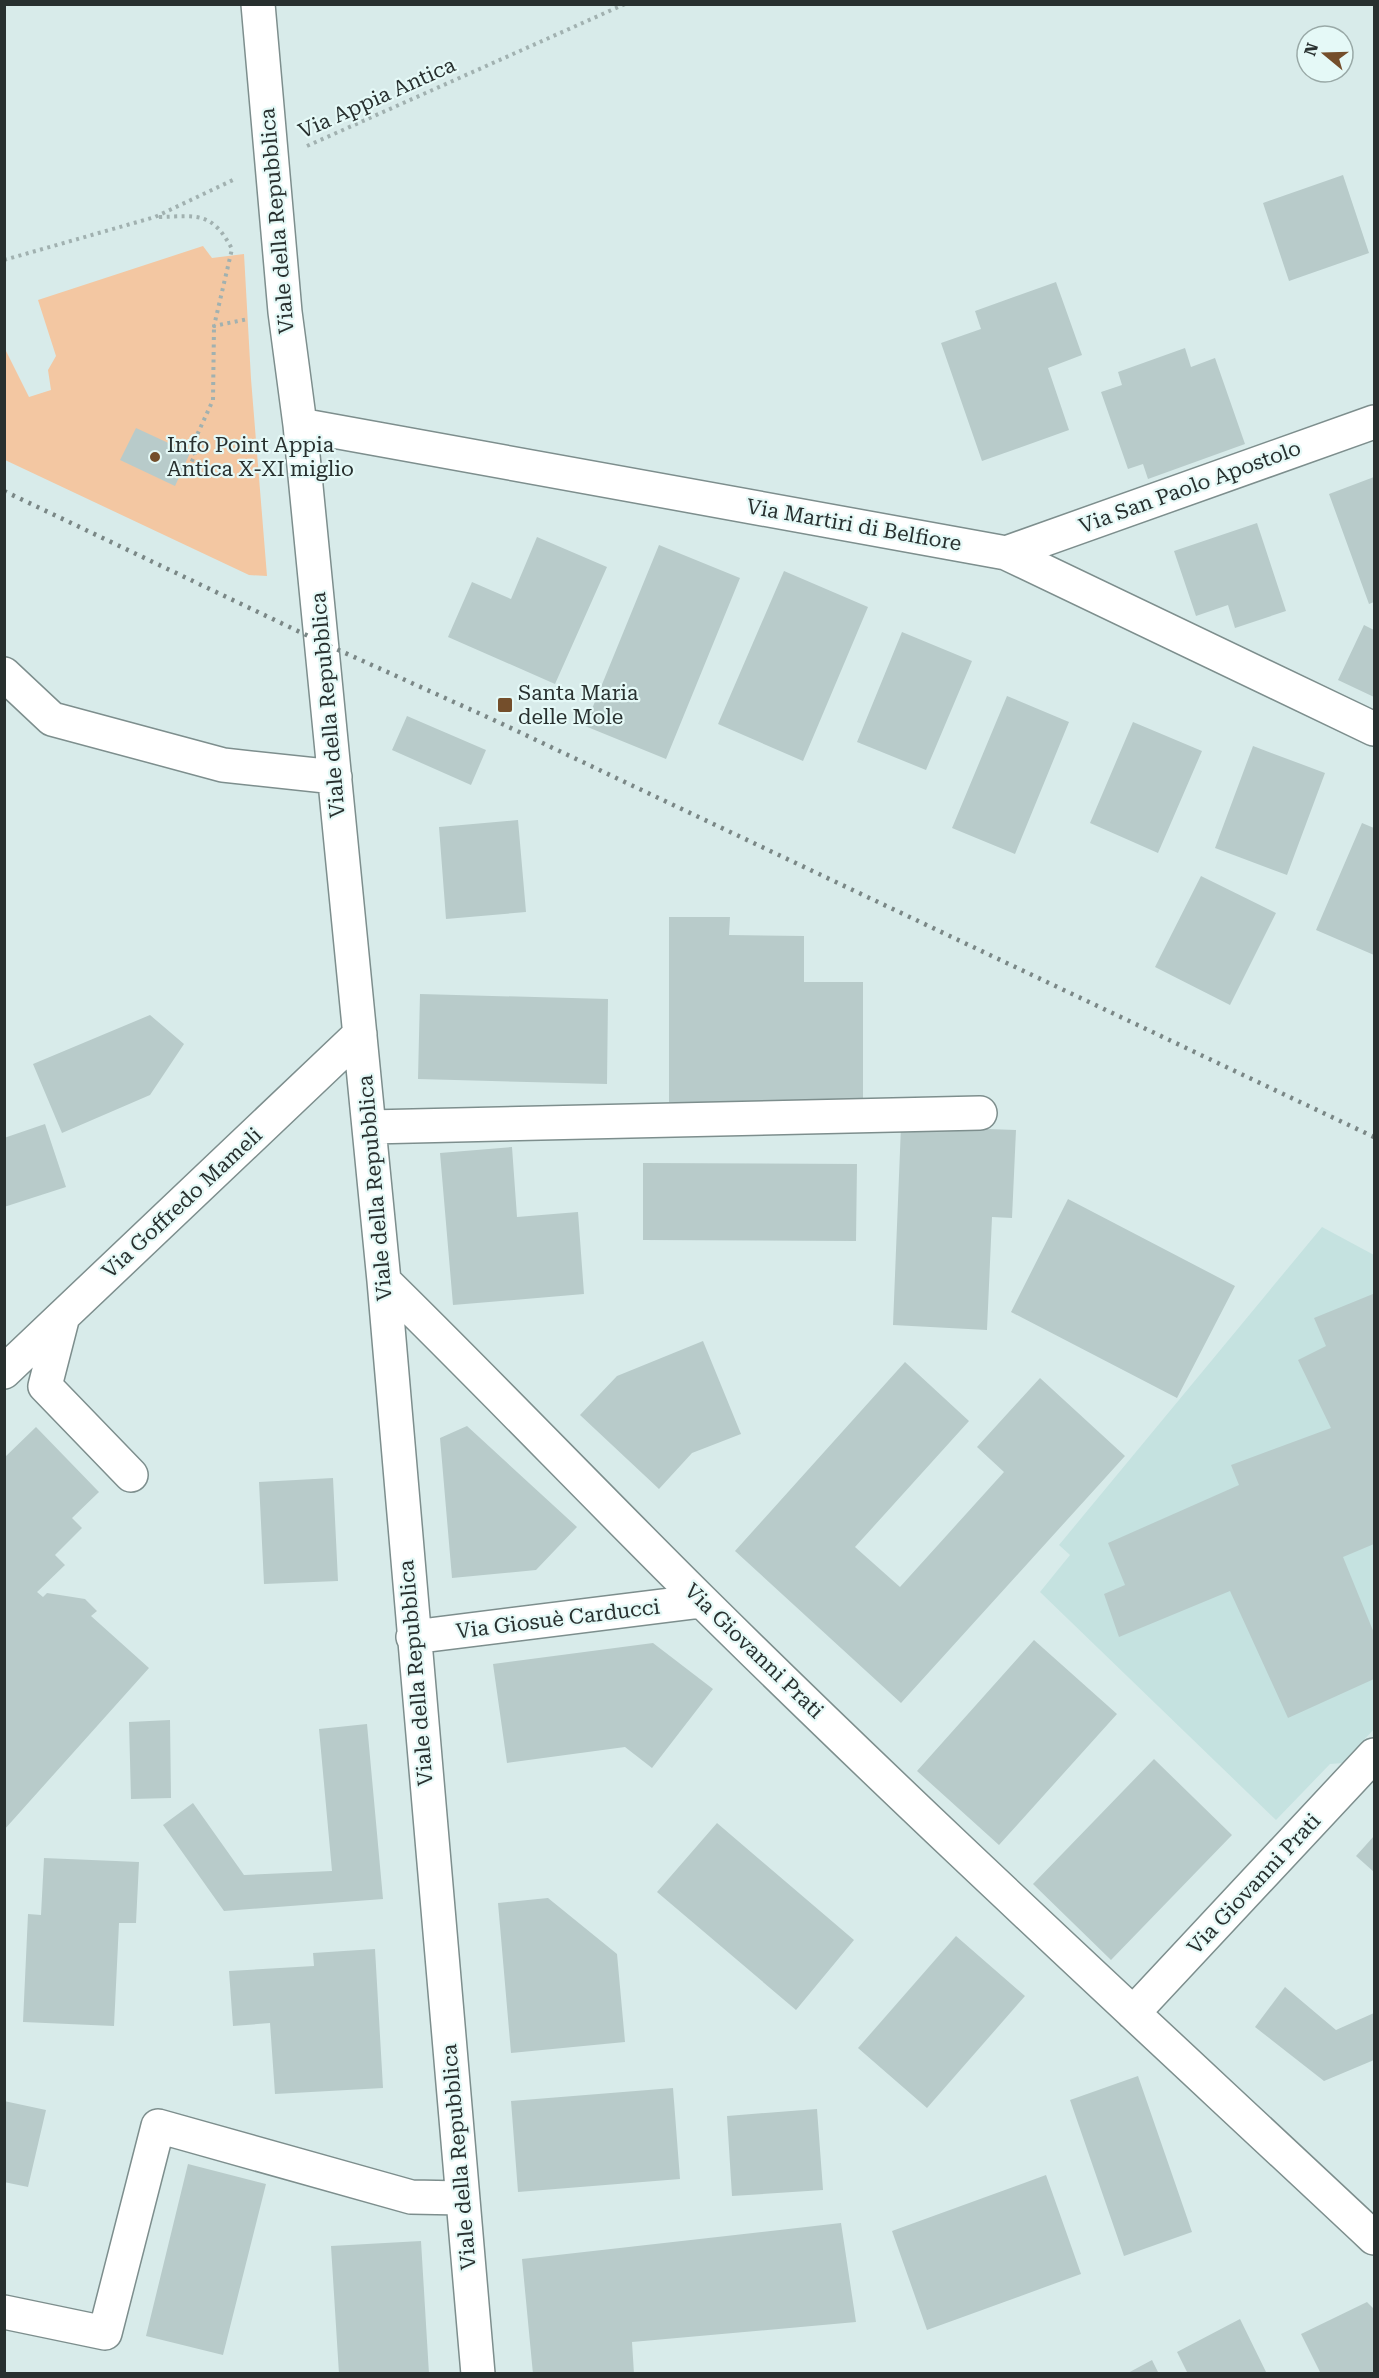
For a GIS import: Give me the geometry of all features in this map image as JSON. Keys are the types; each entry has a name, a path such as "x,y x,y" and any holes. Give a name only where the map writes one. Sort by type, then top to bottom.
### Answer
{"street":[{"name":"Viale della Repubblica","path":"258,4 285,312 300,425 370,1127 478,2373"},
{"name":"Via San Paolo Apostolo","path":"1006,553 1374,422"},
{"name":"Via Martiri di Belfiore","path":"300,425 1006,553 1374,729"},
{"path":"4,674 52,719 223,765 335,777"},
{"name":"Via Goffredo Mameli","path":"4,1372 360,1034"},
{"path":"370,1127 980,1113"},
{"name":"Via Giovanni Prati","path":"384,1281 702,1601 888,1782 1374,2238"},
{"path":"63,1316 45,1386 131,1474"},
{"name":"Via Giosuè Carducci","path":"413,1637 702,1601"},
{"name":"Via Giovanni Prati","path":"1133,2013 1374,1755"},
{"path":"4,2312 105,2333 159,2126 411,2197 462,2198"}],"path":[{"name":"Via Appia Antica","path":"4,260 155,217 271,162 625,4"},
{"path":"155,217 201,216 222,231 232,249 214,326 213,400 192,446 195,454 187,471 183,469"},
{"path":"214,326 285,312"}],"shaded area":[{"path":"203,246 212,258 244,254 251,379 267,576 249,575 5,460 4,347 29,397 51,390 48,370 56,356 38,300"},
{"path":"1322,1227 1374,1255 1374,1729 1343,1763 1330,1764 1276,1820 1040,1592 1070,1555 1059,1545"}],"building":[{"path":"1343,175 1369,253 1289,281 1263,203"},
{"path":"1056,282 1082,355 1048,368 1069,430 982,461 941,343 981,329 975,311"},
{"path":"1185,348 1191,367 1215,358 1245,444 1148,479 1143,464 1128,469 1101,392 1122,385 1118,372"},
{"name":"Info Point Appia Antica X-XI miglio","path":"136,428 190,453 175,486 120,460"},
{"path":"1374,477 1374,602 1369,604 1329,494"},
{"path":"1257,523 1286,611 1235,628 1228,605 1196,616 1174,551"},
{"path":"537,537 607,567 555,684 448,637 472,582 511,599"},
{"path":"659,545 740,578 666,759 585,726"},
{"path":"784,571 868,607 803,761 718,724"},
{"path":"1364,625 1374,630 1374,697 1338,680"},
{"path":"902,632 972,661 926,770 857,742"},
{"path":"1007,696 1069,722 1015,854 952,828"},
{"name":"Santa Maria delle Mole","path":"407,716 486,750 471,785 392,750"},
{"path":"1133,722 1202,751 1158,853 1090,823"},
{"path":"1253,746 1325,773 1287,875 1215,848"},
{"path":"518,820 526,912 446,919 439,827"},
{"path":"1362,823 1374,828 1374,955 1316,930"},
{"path":"1201,876 1276,913 1230,1005 1155,967"},
{"path":"669,917 730,917 729,935 804,936 804,982 863,982 863,1102 669,1102"},
{"path":"420,994 608,999 607,1084 418,1079"},
{"path":"150,1015 184,1044 150,1095 62,1133 33,1064"},
{"path":"45,1124 66,1187 4,1207 4,1138"},
{"path":"901,1126 1016,1130 1012,1218 992,1217 987,1330 893,1325"},
{"path":"512,1147 517,1217 578,1212 584,1294 453,1305 440,1153"},
{"path":"643,1163 857,1164 856,1241 643,1240"},
{"path":"1068,1199 1235,1286 1177,1398 1011,1312"},
{"path":"1373,1294 1374,1544 1343,1557 1374,1633 1374,1679 1288,1718 1230,1591 1119,1637 1104,1594 1125,1585 1108,1543 1239,1485 1231,1465 1331,1428 1298,1360 1326,1346 1314,1318"},
{"path":"703,1341 741,1434 692,1453 659,1489 580,1415 617,1376"},
{"path":"905,1362 969,1421 855,1547 900,1587 1004,1472 977,1447 1040,1378 1125,1456 901,1703 735,1551"},
{"path":"467,1426 577,1527 536,1570 452,1578 440,1438"},
{"path":"36,1427 99,1492 72,1518 82,1528 55,1555 65,1565 37,1592 43,1597 47,1593 85,1599 97,1611 91,1616 149,1668 4,1830 4,1458"},
{"path":"333,1478 338,1581 264,1584 259,1482"},
{"path":"1034,1640 1117,1714 999,1845 917,1771"},
{"path":"653,1643 713,1689 652,1768 625,1747 507,1763 493,1664"},
{"path":"170,1720 171,1798 131,1799 129,1722"},
{"path":"367,1724 383,1899 224,1911 163,1825 193,1803 244,1875 332,1871 319,1729"},
{"path":"1154,1759 1232,1835 1111,1960 1033,1884"},
{"path":"717,1823 854,1940 796,2010 657,1892"},
{"path":"1374,1836 1374,1872 1356,1856"},
{"path":"44,1858 139,1862 136,1923 119,1923 114,2026 23,2022 28,1914 41,1915"},
{"path":"548,1898 617,1954 625,2042 511,2053 498,1903"},
{"path":"956,1936 1025,1996 927,2108 858,2048"},
{"path":"375,1949 383,2088 275,2094 270,2023 233,2026 229,1971 314,1966 313,1953"},
{"path":"1285,1987 1336,2030 1374,2013 1374,2060 1324,2081 1255,2027"},
{"path":"1138,2076 1192,2232 1124,2256 1070,2100"},
{"path":"673,2088 680,2179 518,2192 511,2101"},
{"path":"4,2101 46,2110 28,2187 4,2182"},
{"path":"817,2109 823,2190 732,2196 727,2116"},
{"path":"188,2164 266,2184 223,2355 146,2336"},
{"path":"1046,2175 1081,2274 927,2330 892,2231"},
{"path":"841,2223 856,2322 632,2342 634,2374 533,2374 522,2259"},
{"path":"421,2241 429,2374 339,2374 331,2246"},
{"path":"1367,2302 1374,2309 1374,2374 1321,2374 1301,2334"},
{"path":"1240,2319 1267,2374 1188,2374 1177,2352"},
{"path":"1152,2360 1159,2374 1126,2374"}],"railway":[{"path":"4,491 323,643 496,721 1374,1137"}],"place":[{"name":"Info Point Appia Antica X-XI miglio","path":"155,457"},
{"name":"Santa Maria delle Mole","path":"505,705"}]}
